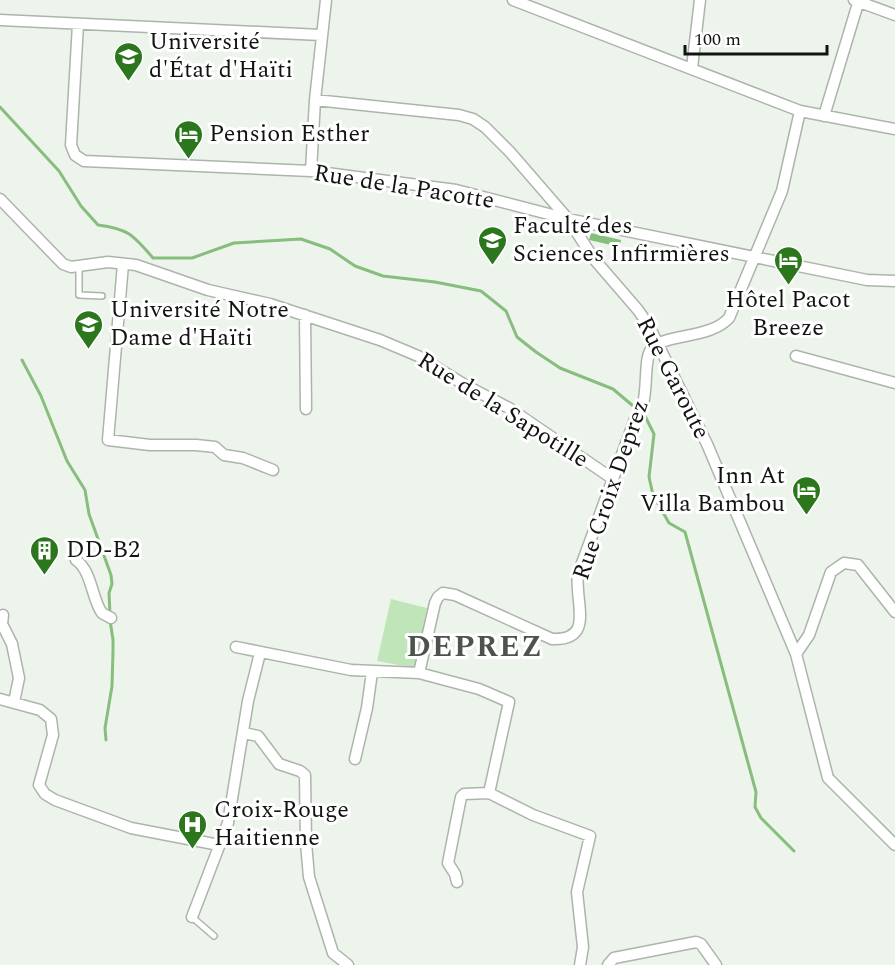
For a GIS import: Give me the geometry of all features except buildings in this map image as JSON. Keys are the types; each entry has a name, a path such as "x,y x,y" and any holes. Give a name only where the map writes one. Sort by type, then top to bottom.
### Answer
{"street":[{"path":"310,171 326,0"},
{"path":"513,0 800,111 895,129"},
{"path":"692,68 700,0"},
{"path":"824,116 857,0 895,15"},
{"path":"0,20 321,35"},
{"name":"Rue de la Pacotte","path":"78,24 71,145 79,159 84,161 310,171 456,190 568,219 867,280 895,281"},
{"name":"Rue Garoute","path":"315,100 459,115 473,119 485,127 510,152 568,219 594,259 638,310 659,344 707,444 796,654 828,778 895,845"},
{"path":"659,344 724,323 733,308 782,191 800,111"},
{"path":"0,199 57,259 71,267 79,266"},
{"name":"Rue de la Sapotille","path":"79,266 108,262 136,265 208,290 304,315 380,340 418,356 465,385 509,408 613,479"},
{"path":"123,264 108,440 150,445 215,447 229,457 243,458 273,470"},
{"path":"304,315 306,409"},
{"name":"Rue Croix Deprez","path":"419,673 435,603 443,593 455,595 552,639 563,639 577,631 580,621 576,587 578,574 637,418 646,386 648,357 652,348 659,344"},
{"path":"796,356 895,383"},
{"path":"76,560 90,582 102,612 111,618"},
{"path":"796,654 809,636 831,572 844,563 858,565 895,612"},
{"path":"3,615 2,624 12,644 19,678 14,702"},
{"path":"236,647 372,672 419,673 479,689 509,702 489,793"},
{"path":"192,917 219,845 222,844 228,823 248,701 260,653"},
{"path":"355,759 367,708 372,672"},
{"path":"0,699 40,710 51,719 53,735 39,785 45,794 55,800 131,828 219,845"},
{"path":"244,733 258,735 279,764 300,771 305,776 309,877 333,953 348,965"},
{"path":"457,882 448,863 461,797 464,794 489,793 533,815 590,836 577,892 583,946 580,965"},
{"path":"609,965 614,958 696,942 701,944 716,965"}],"lane":[{"path":"79,266 79,295 102,296"},
{"path":"192,917 214,936"}],"shaded area":[{"path":"591,233 621,240 620,247 589,240"},
{"path":"391,599 427,608 415,668 377,661"}],"waterway":[{"path":"0,107 59,171 81,206 98,225 130,234 153,258 192,258 234,243 301,239 330,249 355,266 383,276 435,282 481,291 506,311 517,337 536,352 560,368 613,389 645,416 654,434 649,477 653,495 669,523 685,532 756,792 755,807 761,818 794,851"},
{"path":"22,360 41,396 67,461 85,490 89,514 111,575 110,614"},
{"path":"106,740 105,728 112,686 113,640 110,620"}],"place":[{"name":"Université d'État d'Haïti","path":"128,82"},
{"name":"Pension Esther","path":"188,160"},
{"name":"Faculté des Sciences Infirmières","path":"492,266"},
{"name":"Hôtel Pacot Breeze","path":"788,286"},
{"name":"Université Notre Dame d'Haïti","path":"89,350"},
{"name":"Inn At Villa Bambou","path":"806,516"},
{"name":"DD-B2","path":"45,576"},
{"name":"Croix-Rouge Haitienne","path":"193,850"}],"district":[{"name":"DEPREZ","path":"475,647"}]}
